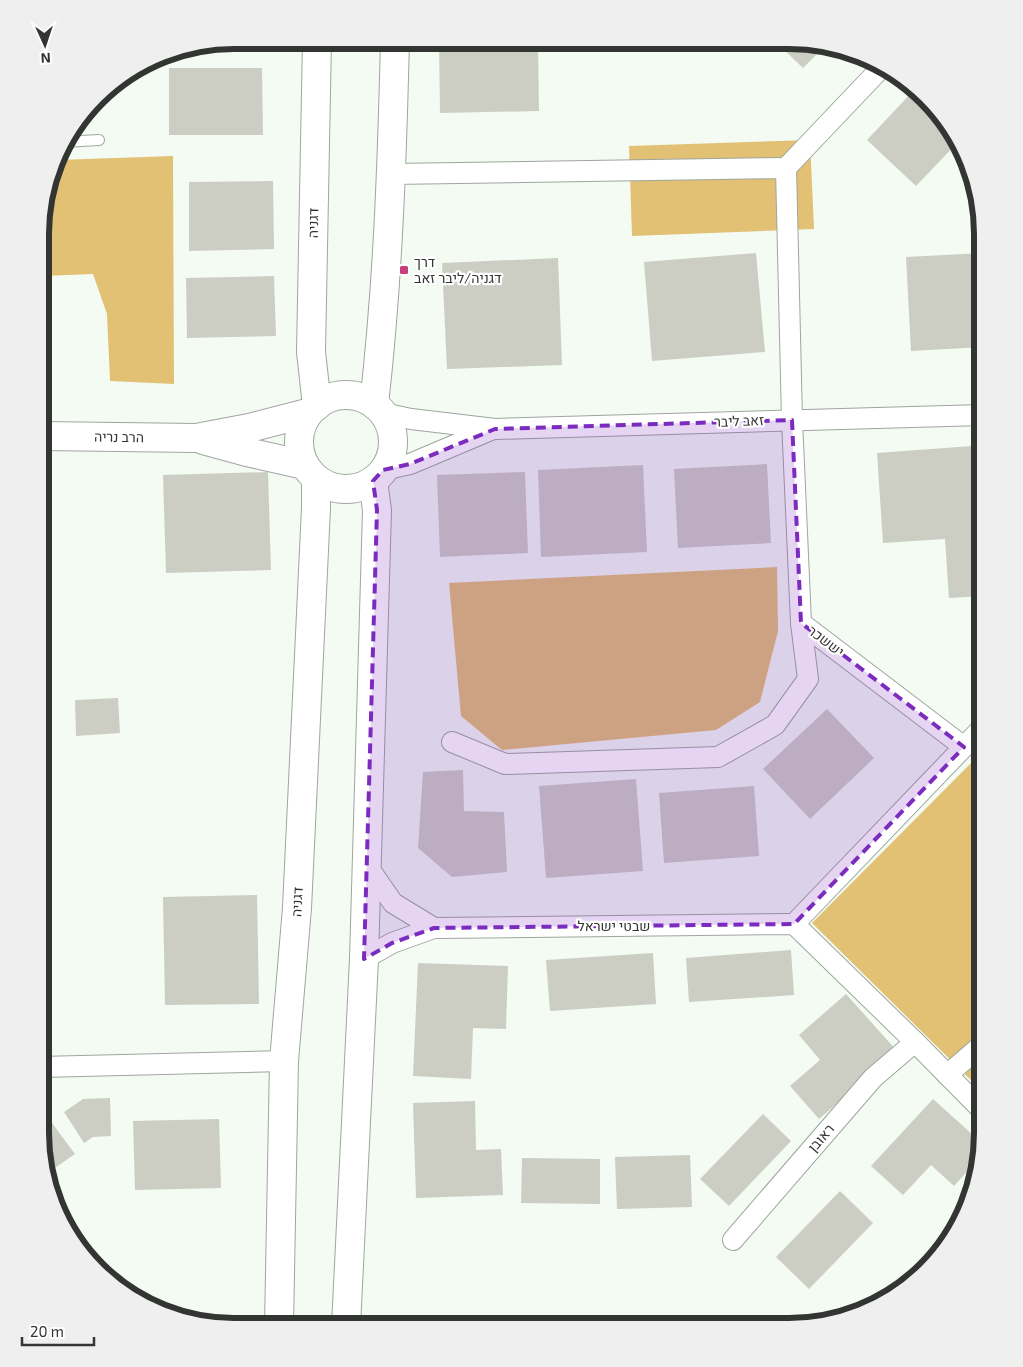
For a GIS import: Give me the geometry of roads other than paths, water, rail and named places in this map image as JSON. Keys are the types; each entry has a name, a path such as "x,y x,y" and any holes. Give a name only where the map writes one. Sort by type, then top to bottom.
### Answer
{"street":[{"name":"דגניה","path":"312,409 311,352 317,49"},
{"path":"379,408 380,356 392,174 395,49"},
{"path":"392,174 786,168 878,72"},
{"name":"יששכר","path":"786,168 792,420 801,622 964,747"},
{"path":"344,394 360,396 379,408 390,426 393,439 390,456 378,475 356,487 341,488 326,484 310,472 299,452 298,437 312,409 328,398 344,394"},
{"name":"זאב ליבר","path":"379,408 411,419 495,429 974,415"},
{"name":"הרב נריה","path":"49,436 196,438 248,428 312,409"},
{"name":"זאב ליבר","path":"378,475 495,429"},
{"name":"הרב נריה","path":"196,438 310,472"},
{"name":"דגניה","path":"279,1318 284,1061 297,908 316,508 310,472"},
{"path":"346,1318 364,960 378,475"},
{"path":"452,742 505,764 718,757 775,725 808,679 801,622"},
{"path":"974,736 794,924 974,1102"},
{"path":"366,864 393,903 434,928"},
{"name":"שבטי ישראל","path":"364,960 392,943 434,928 794,924"},
{"name":"ראובן","path":"733,1240 873,1078 915,1042"},
{"path":"947,1075 974,1052"},
{"path":"49,1068 284,1061"}],"lane":[{"path":"74,141 99,140"}],"place":[{"name":"דרך דגניה/ליבר זאב","path":"404,270"}]}
